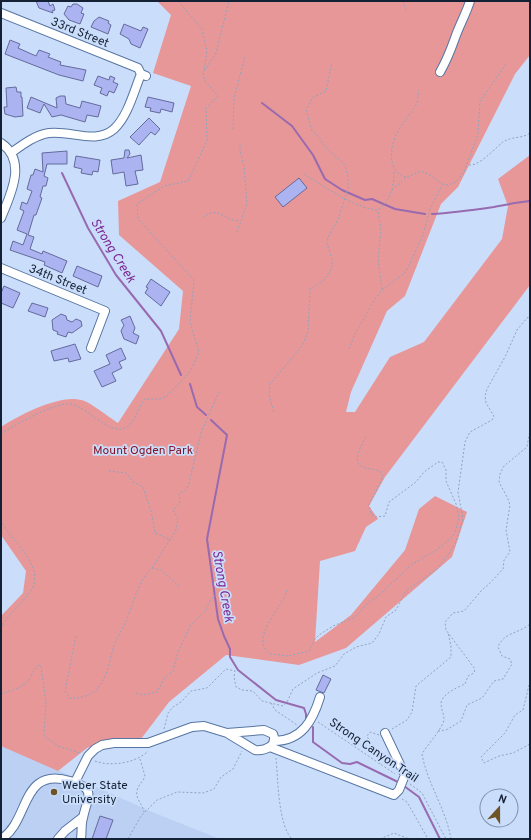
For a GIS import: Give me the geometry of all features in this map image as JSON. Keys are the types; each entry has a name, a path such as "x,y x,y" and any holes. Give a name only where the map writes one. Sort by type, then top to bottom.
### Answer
{"street":[{"path":"440,72 449,57 455,37 462,25 470,1"},
{"name":"33rd Street","path":"1,13 138,68 144,75 122,118 114,129 103,136 91,137 66,132 47,133 29,141 10,153"},
{"path":"1,143 10,153 15,167 15,184 1,218"},
{"name":"34th Street","path":"1,268 105,311 91,348"},
{"path":"75,782 88,756 95,749 108,743 142,744 156,741 192,727 204,726 227,733 246,745 260,751 273,746 304,729 313,719 320,697"},
{"path":"227,733 264,730 273,734 273,746"},
{"path":"273,746 394,795 399,790 404,780 405,772 386,735"},
{"path":"1,839 13,828 26,800 39,783 55,778 75,782 87,790 89,794 89,802 83,817 81,839"},
{"path":"58,839 65,830 83,817"}],"path":[{"path":"1,434 12,426 61,404 70,404 80,407 105,426 116,429 125,428 132,422 140,404 145,398 160,399 167,396 190,372 199,352 190,322 194,280 138,219 137,204 164,186 188,181 207,141 206,108 218,96 205,82 203,73 207,51 202,29 179,1"},
{"path":"203,73 216,53 229,1"},
{"path":"403,1 406,10"},
{"path":"233,129 234,98 245,57"},
{"path":"274,412 268,395 270,384 290,361 306,338 308,332 310,289 324,280 332,268 332,260 327,243 328,236 338,220 346,190 348,169 336,155 325,147 319,137 312,131 306,110 312,98 326,91 332,62"},
{"path":"392,190 407,177 415,173 424,172 442,184 448,186 456,182 468,165 478,134 480,100 506,64"},
{"path":"304,174 344,198 371,210 378,210 386,202 392,190 394,170 392,153 394,141 398,131 415,106 419,90"},
{"path":"468,165 476,164 509,139 530,133"},
{"path":"237,232 240,220 247,204 240,144"},
{"path":"394,170 399,175 407,177"},
{"path":"349,349 374,299 382,290 406,272 423,235 430,209 442,184"},
{"path":"378,210 381,229 378,259 382,290"},
{"path":"203,218 207,215 218,213 233,221 240,220"},
{"path":"1,694 28,682 36,667 39,665 41,666 46,703 44,736 58,746 88,756 96,762 110,763 129,761 140,758 147,753 165,726 168,713 173,707 181,702 191,691 207,688 226,669 235,671 234,677 236,687 253,692 262,700 283,706 287,702 292,689 317,673 335,666 344,654 356,647 372,643 379,634 386,617 396,610 406,591 437,569 456,542 463,519 458,492 464,442 470,432 492,420 494,416 486,404 485,396 487,389 505,357 517,330 527,318 530,318"},
{"path":"76,636 65,691 70,698 75,699 90,694 99,686 106,673 115,643 125,624 144,579 171,540 178,524 173,510 180,503 179,494 187,489 189,484 201,433 219,392"},
{"path":"380,764 367,735 372,732 386,735 392,729 409,718 414,705 416,686 451,657 451,646 446,622 453,613 464,612 482,590 503,569 504,560 510,552 506,530 510,505 498,482 504,466 527,447 530,430"},
{"path":"287,590 285,598 262,636 262,645 270,654 288,656 309,651 315,639 319,635 333,626 355,617 367,604 378,596 411,565 447,543 455,533 459,517 458,511 447,484 446,470 442,462 424,472 416,482 389,502 385,516 376,517 371,514 369,505 383,477 381,472 360,466 357,462 366,436"},
{"path":"109,471 126,473 133,482 143,487 151,511 155,533 171,540"},
{"path":"1,520 4,528 32,564 36,576 30,592 4,621 1,628"},
{"path":"152,568 161,570 179,586"},
{"path":"136,693 143,695 157,692 165,677 173,671 178,652 190,626 205,611 211,599 224,590"},
{"path":"438,731 446,730 461,721 467,705 482,698 494,681 503,679 512,664 510,659 502,656 498,647 501,640 507,635 530,624"},
{"path":"448,632 475,668 474,673 468,676 465,684 457,687 443,698 441,703 445,718 422,754 424,765 436,793 451,839"},
{"path":"530,681 523,710 514,714 504,732 481,757 484,763 489,762 499,756 513,754 530,744"},
{"path":"271,703 276,710 304,729"},
{"name":"Strong Canyon Trail","path":"313,719 422,793 446,839"},
{"path":"128,839 144,813 157,800 177,792 203,793 214,789 221,777 233,769 246,745"},
{"path":"273,746 284,822 288,835 292,839"},
{"path":"140,758 145,776 137,793 138,800 143,806 144,813"},
{"path":"394,795 407,802 428,839"},
{"path":"380,839 394,833 409,839"}],"shaded area":[{"name":"Weber State University","path":"1,745 157,814 220,839 1,839"}],"green space":[{"name":"Mount Ogden Park","path":"157,1 530,1 530,55 515,74 458,187 441,204 405,296 387,311 351,392 346,412 355,412 390,357 424,342 502,239 508,206 498,179 530,155 530,285 385,477 369,506 378,519 366,527 355,551 320,561 315,642 351,615 405,550 419,509 435,496 467,512 452,557 346,648 299,665 226,655 169,702 141,739 109,739 87,748 58,771 1,746 1,616 23,593 26,571 1,535 1,427 40,407 62,400 72,399 89,403 118,423 179,329 183,291 119,235 118,201 160,182 191,86 153,73 171,15"}],"building":[{"path":"36,1 48,1 50,6 53,4 55,10 52,11 53,13 39,8"},
{"path":"73,4 77,4 83,8 81,13 84,14 80,24 69,20 64,14 68,6 71,7"},
{"path":"99,17 109,21 108,23 111,25 108,34 91,27 94,21"},
{"path":"124,24 141,31 143,27 148,29 140,48 131,44 129,39 120,34"},
{"path":"10,40 20,44 18,48 36,56 39,50 50,54 48,57 61,62 60,65 86,70 83,81 59,75 5,54"},
{"path":"98,76 109,80 110,76 115,78 113,82 118,84 114,93 109,91 107,96 100,93 102,88 94,85"},
{"path":"16,87 17,92 21,92 23,116 15,117 5,114 4,107 7,107 6,88"},
{"path":"65,96 66,104 80,108 82,101 101,106 98,117 87,115 85,122 61,115 52,117 44,104 40,113 27,108 31,97 57,108 56,98"},
{"path":"148,97 174,103 172,112 161,109 160,113 150,111 151,108 145,107"},
{"path":"149,118 160,129 155,135 151,132 139,145 130,137"},
{"path":"125,150 129,150 130,154 127,158 141,155 143,170 135,171 138,184 126,186 124,172 113,174 111,160 124,158"},
{"path":"67,151 67,164 47,164 44,176 48,178 46,186 43,186 40,197 42,198 36,215 34,215 28,235 34,237 30,249 42,254 43,251 67,261 62,273 44,265 45,262 10,250 13,241 23,245 27,234 17,230 24,211 20,209 22,202 27,204 32,191 27,189 31,175 33,175 35,169 43,172 42,153"},
{"path":"76,156 100,160 98,172 93,171 92,175 81,173 82,169 74,167"},
{"path":"299,178 307,188 283,207 275,197"},
{"path":"77,266 102,276 98,287 73,276"},
{"path":"151,279 170,292 161,306 145,293 148,288 146,287"},
{"path":"4,286 20,293 13,308 1,303 1,293"},
{"path":"32,303 48,308 45,317 28,311"},
{"path":"61,314 66,316 67,320 72,322 76,319 81,321 82,326 72,333 68,332 66,337 57,334 58,332 53,330 52,320"},
{"path":"130,316 135,328 133,333 139,336 136,344 124,339 121,331 124,325 121,320"},
{"path":"75,344 81,359 69,362 68,358 54,361 51,351"},
{"path":"121,348 126,359 119,362 122,368 112,373 116,381 102,387 94,371 110,364 106,355"},
{"path":"323,675 331,679 324,693 316,690"},
{"path":"100,816 113,820 106,839 92,839"}],"waterway":[{"path":"262,103 292,126 313,155 325,179 342,190 365,200 372,199 395,209 425,214"},
{"name":"Strong Creek","path":"62,173 88,228 116,275 161,331 181,375"},
{"path":"432,214 494,207 530,201"},
{"name":"Strong Creek","path":"190,384 197,407 206,415"},
{"name":"Strong Creek","path":"211,420 227,435 207,539 218,619 230,649 230,657 238,670 276,700 304,708 306,721"},
{"name":"Strong Creek","path":"313,727 313,742 342,763 350,764 357,762 398,782"},
{"name":"Strong Creek","path":"404,786 419,797 440,839"}],"place":[{"name":"Weber State University","path":"54,792"}]}
